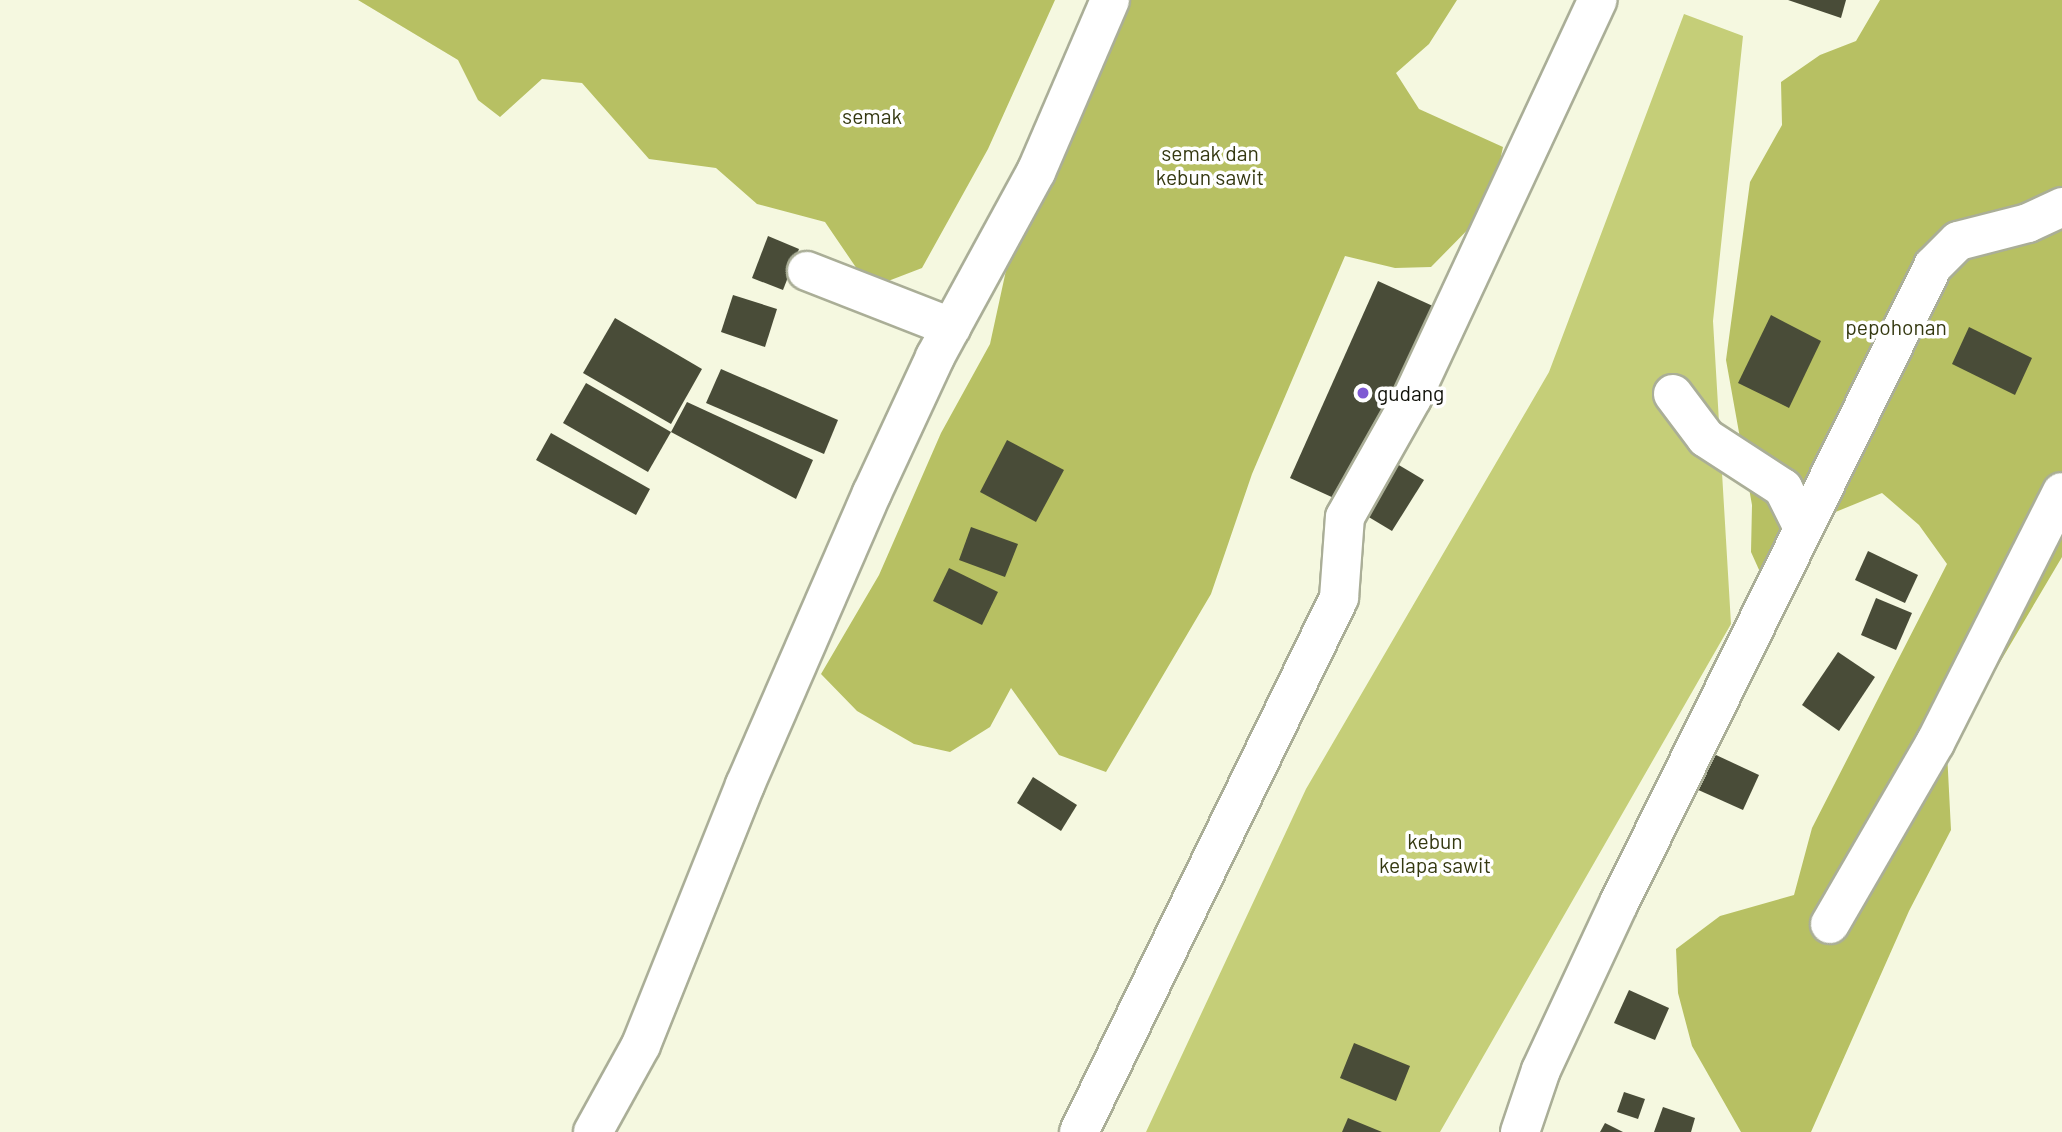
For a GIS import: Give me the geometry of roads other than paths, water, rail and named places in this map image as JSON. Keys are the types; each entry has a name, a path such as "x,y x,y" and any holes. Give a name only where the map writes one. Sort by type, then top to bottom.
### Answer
{"street":[{"path":"593,1132 641,1045 789,680 951,327 1036,172 1110,0"},
{"path":"1080,1132 1339,598 1345,517 1412,398 1598,0"},
{"path":"1520,1132 1541,1070 1613,915 1821,491 1943,250 1958,241 2028,223 2062,207"},
{"path":"807,271 951,327"},
{"path":"1673,394 1706,438 1783,488 1821,491"},
{"path":"1783,488 1803,528"},
{"path":"1830,924 1935,743 2062,492"}],"place":[{"name":"gudang","path":"1363,393"}],"park label":[{"name":"semak","path":"872,116"},
{"name":"semak dan kebun sawit","path":"1210,165"},
{"name":"pepohonan","path":"1896,327"},
{"name":"kebun kelapa sawit","path":"1435,853"}]}
